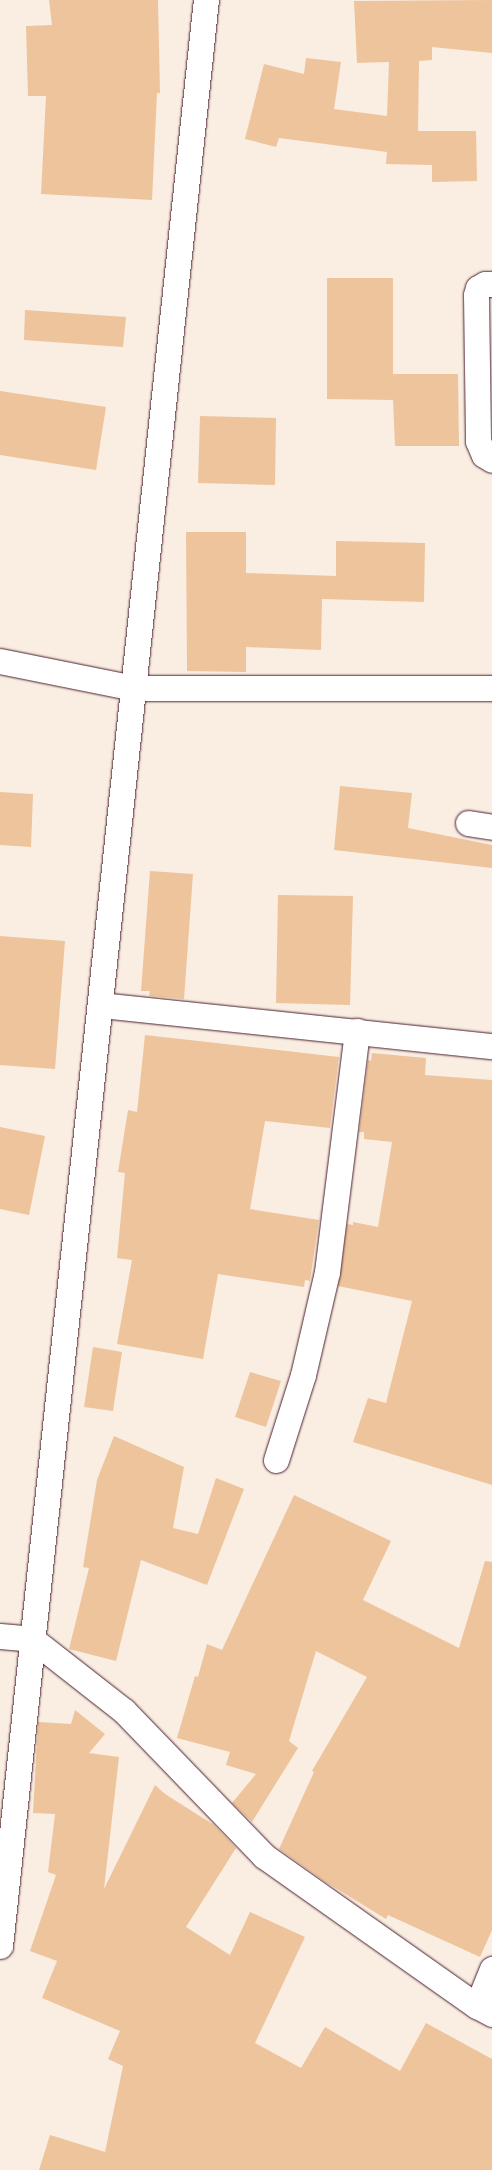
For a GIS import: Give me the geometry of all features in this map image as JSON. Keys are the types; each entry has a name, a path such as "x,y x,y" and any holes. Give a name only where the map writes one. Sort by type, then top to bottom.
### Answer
{"street":[{"path":"0,1946 206,0"},
{"path":"492,284 485,284 478,288 476,295 478,441 484,455 492,460"},
{"path":"0,661 134,688 492,688"},
{"path":"100,1005 492,1046"},
{"path":"276,1460 303,1375 327,1272 357,1031"},
{"path":"0,1636 32,1639 124,1711 264,1856 484,2010 492,1970"}],"building":[{"path":"49,0 158,0 160,93 157,93 152,200 41,194 46,96 28,96 26,26 52,25"},
{"path":"492,0 492,53 432,47 432,60 419,61 418,131 476,131 477,181 432,182 432,165 386,164 387,152 279,138 276,147 245,139 264,64 304,74 306,58 341,62 334,109 387,116 389,62 357,63 354,1"},
{"path":"327,278 393,278 393,374 458,374 459,446 395,446 393,400 327,399"},
{"path":"25,310 126,317 123,347 24,340"},
{"path":"0,391 106,407 96,470 0,455"},
{"path":"200,416 276,418 275,485 198,483"},
{"path":"186,532 246,532 246,573 336,576 336,541 425,543 424,602 322,599 321,650 246,647 246,672 187,671"},
{"path":"340,786 412,793 408,828 492,845 492,868 334,850"},
{"path":"0,792 33,794 31,847 0,845"},
{"path":"150,871 193,874 184,999 149,996 150,991 141,991"},
{"path":"278,895 353,896 350,1005 276,1003"},
{"path":"0,936 65,941 55,1069 0,1065"},
{"path":"145,1035 339,1057 330,1128 265,1121 250,1209 319,1220 310,1281 305,1280 304,1287 218,1274 203,1359 117,1344 132,1260 117,1258 125,1173 118,1172 128,1110 137,1112"},
{"path":"372,1053 426,1058 425,1075 492,1080 492,1485 353,1442 368,1398 386,1403 412,1301 338,1286 347,1224 353,1225 353,1222 378,1227 392,1142 364,1139 364,1132 359,1132 368,1060 371,1061"},
{"path":"0,1127 45,1136 29,1215 0,1209"},
{"path":"93,1347 122,1352 113,1411 84,1407"},
{"path":"250,1372 281,1381 266,1427 235,1417"},
{"path":"114,1436 184,1467 173,1528 198,1534 216,1478 244,1489 207,1585 141,1560 116,1661 69,1649 89,1568 83,1567 97,1480"},
{"path":"294,1495 391,1541 363,1600 459,1648 485,1561 492,1562 492,1930 480,1957 388,1915 386,1919 324,1881 279,1849 314,1772 312,1771 367,1677 316,1651 289,1741 298,1748 252,1822 232,1803 256,1774 226,1765 230,1752 177,1738 195,1676 198,1677 207,1644 222,1650"},
{"path":"75,1710 105,1734 89,1753 119,1757 104,1889 155,1785 165,1794 214,1825 236,1848 186,1927 230,1955 250,1912 305,1937 255,2043 301,2068 325,2027 400,2071 426,2023 492,2059 492,2170 39,2170 50,2135 105,2152 123,2066 108,2059 120,2031 42,1998 57,1961 30,1951 56,1875 48,1872 55,1814 33,1813 38,1722 71,1724"}]}
